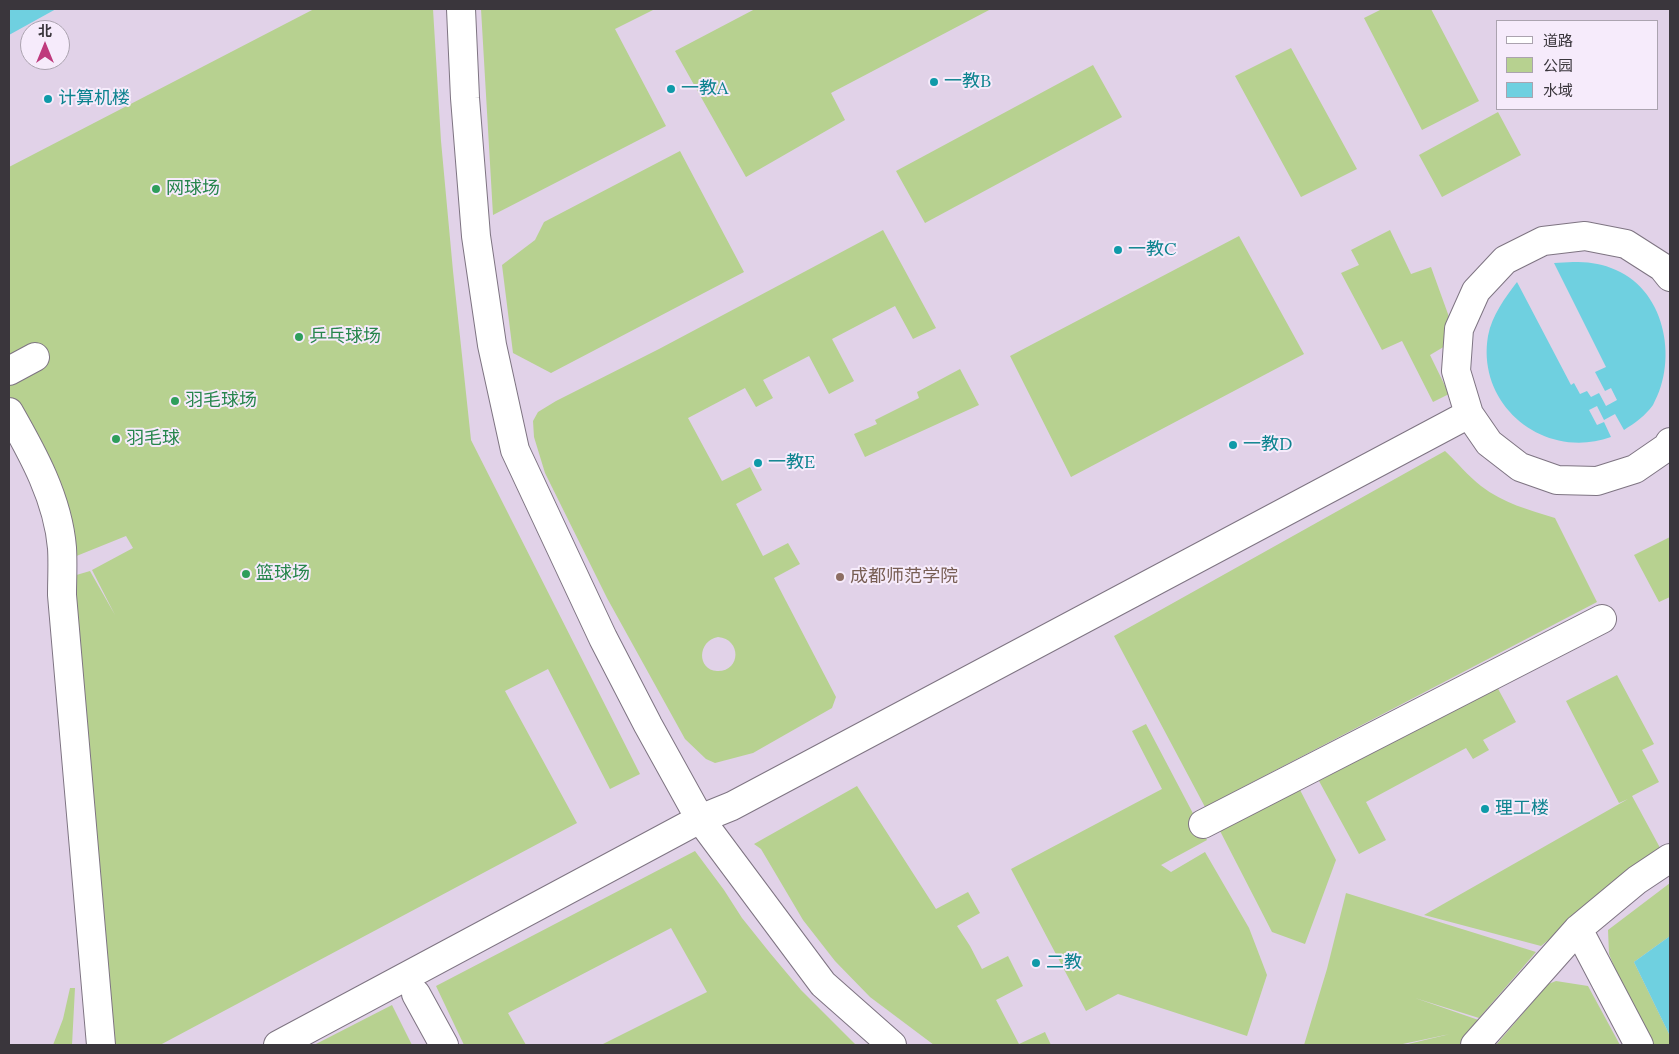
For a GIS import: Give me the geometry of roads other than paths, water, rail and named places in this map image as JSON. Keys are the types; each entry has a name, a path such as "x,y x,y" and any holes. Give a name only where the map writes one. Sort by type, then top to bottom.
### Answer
{"street":[{"path":"461,9 465,98 476,236 492,345 515,450 608,647 648,725 700,819 823,984 892,1045"},
{"path":"1670,277 1662,267 1626,244 1585,236 1543,241 1505,260 1476,291 1459,329 1456,371 1469,414 1489,442 1520,467 1557,480 1597,481 1635,469 1667,447 1670,442"},
{"path":"9,371 34,357"},
{"path":"9,412 45,480 57,518 61,541 62,595 101,1045"},
{"path":"278,1045 700,819 732,806 1469,414"},
{"path":"1203,824 1602,619"},
{"path":"1475,1045 1578,928 1637,880 1670,858"},
{"path":"1578,928 1639,1045"},
{"path":"416,994 444,1045"}],"water":[{"path":"9,9 56,9 36,20 20,20 20,29 9,35"},
{"path":"1573,262 1602,265 1629,277 1644,291 1655,308 1662,326 1665,346 1665,367 1661,387 1650,409 1624,430 1615,414 1604,420 1597,406 1589,410 1597,425 1604,422 1611,437 1586,442 1562,441 1540,434 1520,422 1504,405 1493,385 1487,361 1490,328 1496,314 1517,282 1571,385 1574,383 1580,394 1587,391 1591,397 1599,393 1606,406 1617,400 1611,388 1605,391 1595,372 1606,367 1554,263"},
{"path":"1670,936 1670,1036 1634,962"}],"place":[{"name":"一教B","path":"934,82"},
{"name":"一教A","path":"671,89"},
{"name":"计算机楼","path":"48,99"},
{"name":"网球场","path":"156,189"},
{"name":"一教C","path":"1118,250"},
{"name":"乒乓球场","path":"299,337"},
{"name":"羽毛球场","path":"175,401"},
{"name":"羽毛球","path":"116,439"},
{"name":"一教D","path":"1233,445"},
{"name":"一教E","path":"758,463"},
{"name":"篮球场","path":"246,574"},
{"name":"成都师范学院","path":"840,577"},
{"name":"理工楼","path":"1485,809"},
{"name":"二教","path":"1036,963"}]}
